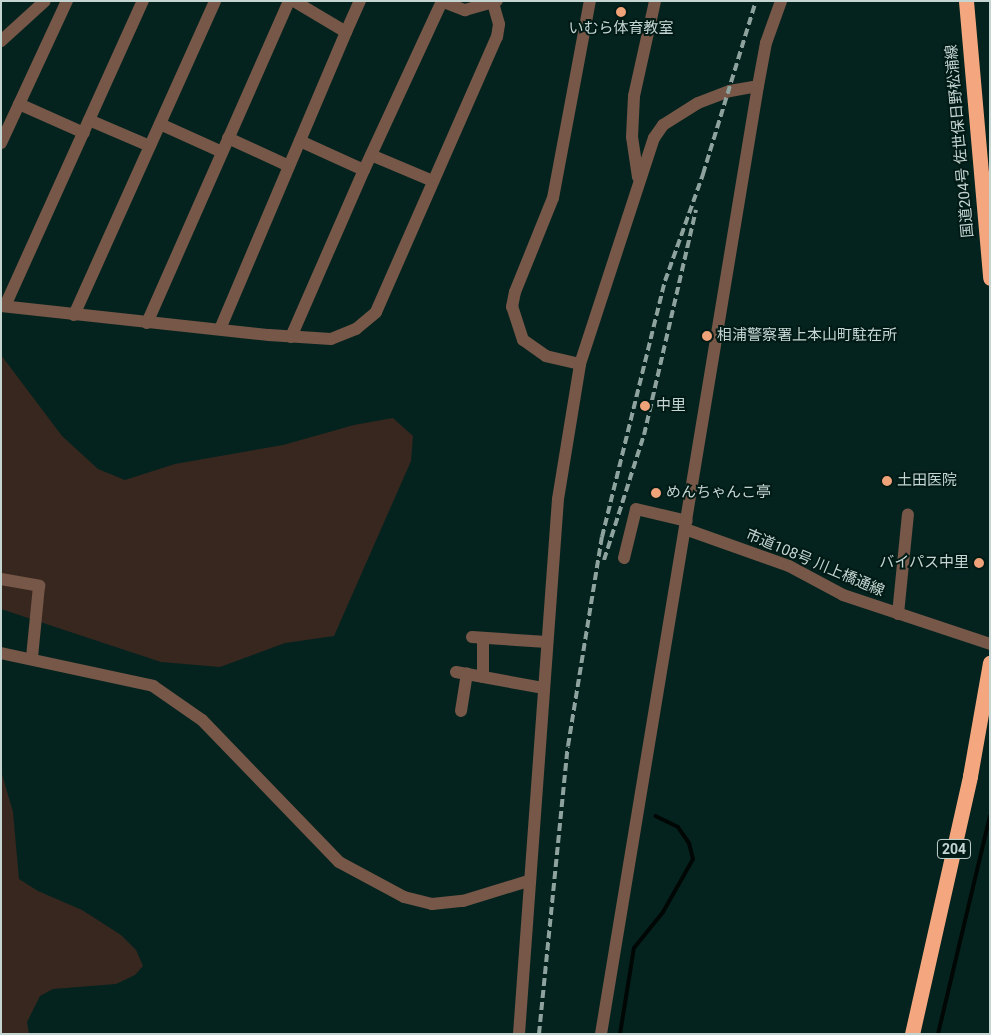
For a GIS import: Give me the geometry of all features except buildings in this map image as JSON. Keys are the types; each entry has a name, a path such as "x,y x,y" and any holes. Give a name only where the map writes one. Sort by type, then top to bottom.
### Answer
{"highway":[{"name":"国道204号 佐世保日野松浦線","path":"966,1 990,278"},
{"name":"204","path":"912,1034 970,776 990,663"}],"street":[{"path":"1,41 45,1"},
{"path":"1,143 5,124 19,104 67,1"},
{"path":"143,1 3,306 146,323 291,337 331,339 356,329 376,312 497,37 498,24 495,2 465,10 441,1 291,337"},
{"path":"74,315 215,1"},
{"path":"146,323 289,1"},
{"path":"294,1 346,32"},
{"path":"220,330 360,1"},
{"path":"580,364 546,356 522,340 512,307 515,292 553,198 590,1"},
{"path":"638,179 632,137 634,96 646,30 655,1"},
{"path":"601,1034 758,86 766,43 780,1"},
{"path":"520,1034 528,881 558,499 580,364 638,179 654,138 663,125 698,103 730,91 758,86"},
{"path":"19,104 84,133"},
{"path":"90,120 150,146"},
{"path":"160,124 222,152"},
{"path":"228,138 289,166"},
{"path":"300,141 364,170"},
{"path":"371,155 433,181"},
{"name":"市道108号 川上橋通線","path":"624,558 636,509 686,525 789,566 843,595 990,644"},
{"path":"898,614 908,514"},
{"path":"1,579 39,586 32,658"},
{"path":"483,677 478,638 547,642"},
{"path":"1,653 32,658 153,686 175,699 202,720 339,862 404,897 432,904 455,902 528,881"},
{"path":"461,711 461,672 543,688"}],"shaded area":[{"path":"1,355 62,436 98,469 125,480 175,464 283,445 354,425 393,418 413,436 411,461 334,636 285,643 220,667 161,662 1,609"},
{"path":"1,771 13,812 19,879 38,891 82,910 121,935 136,950 143,966 135,975 116,984 53,989 40,996 27,1022 29,1034 1,1034"}],"waterway":[{"path":"620,1034 634,948 663,912 693,859 689,843 678,827 655,816"},
{"path":"938,1034 990,816"}],"railway":[{"path":"539,1034 568,746 602,537 665,281 703,174 756,1"},
{"path":"604,560 644,435 696,210"}],"place":[{"name":"いむら体育教室","path":"621,12"},
{"name":"相浦警察署上本山町駐在所","path":"707,336"},
{"name":"中里","path":"645,406"},
{"name":"土田医院","path":"887,481"},
{"name":"めんちゃんこ亭","path":"656,493"},
{"name":"バイパス中里","path":"979,563"}]}
